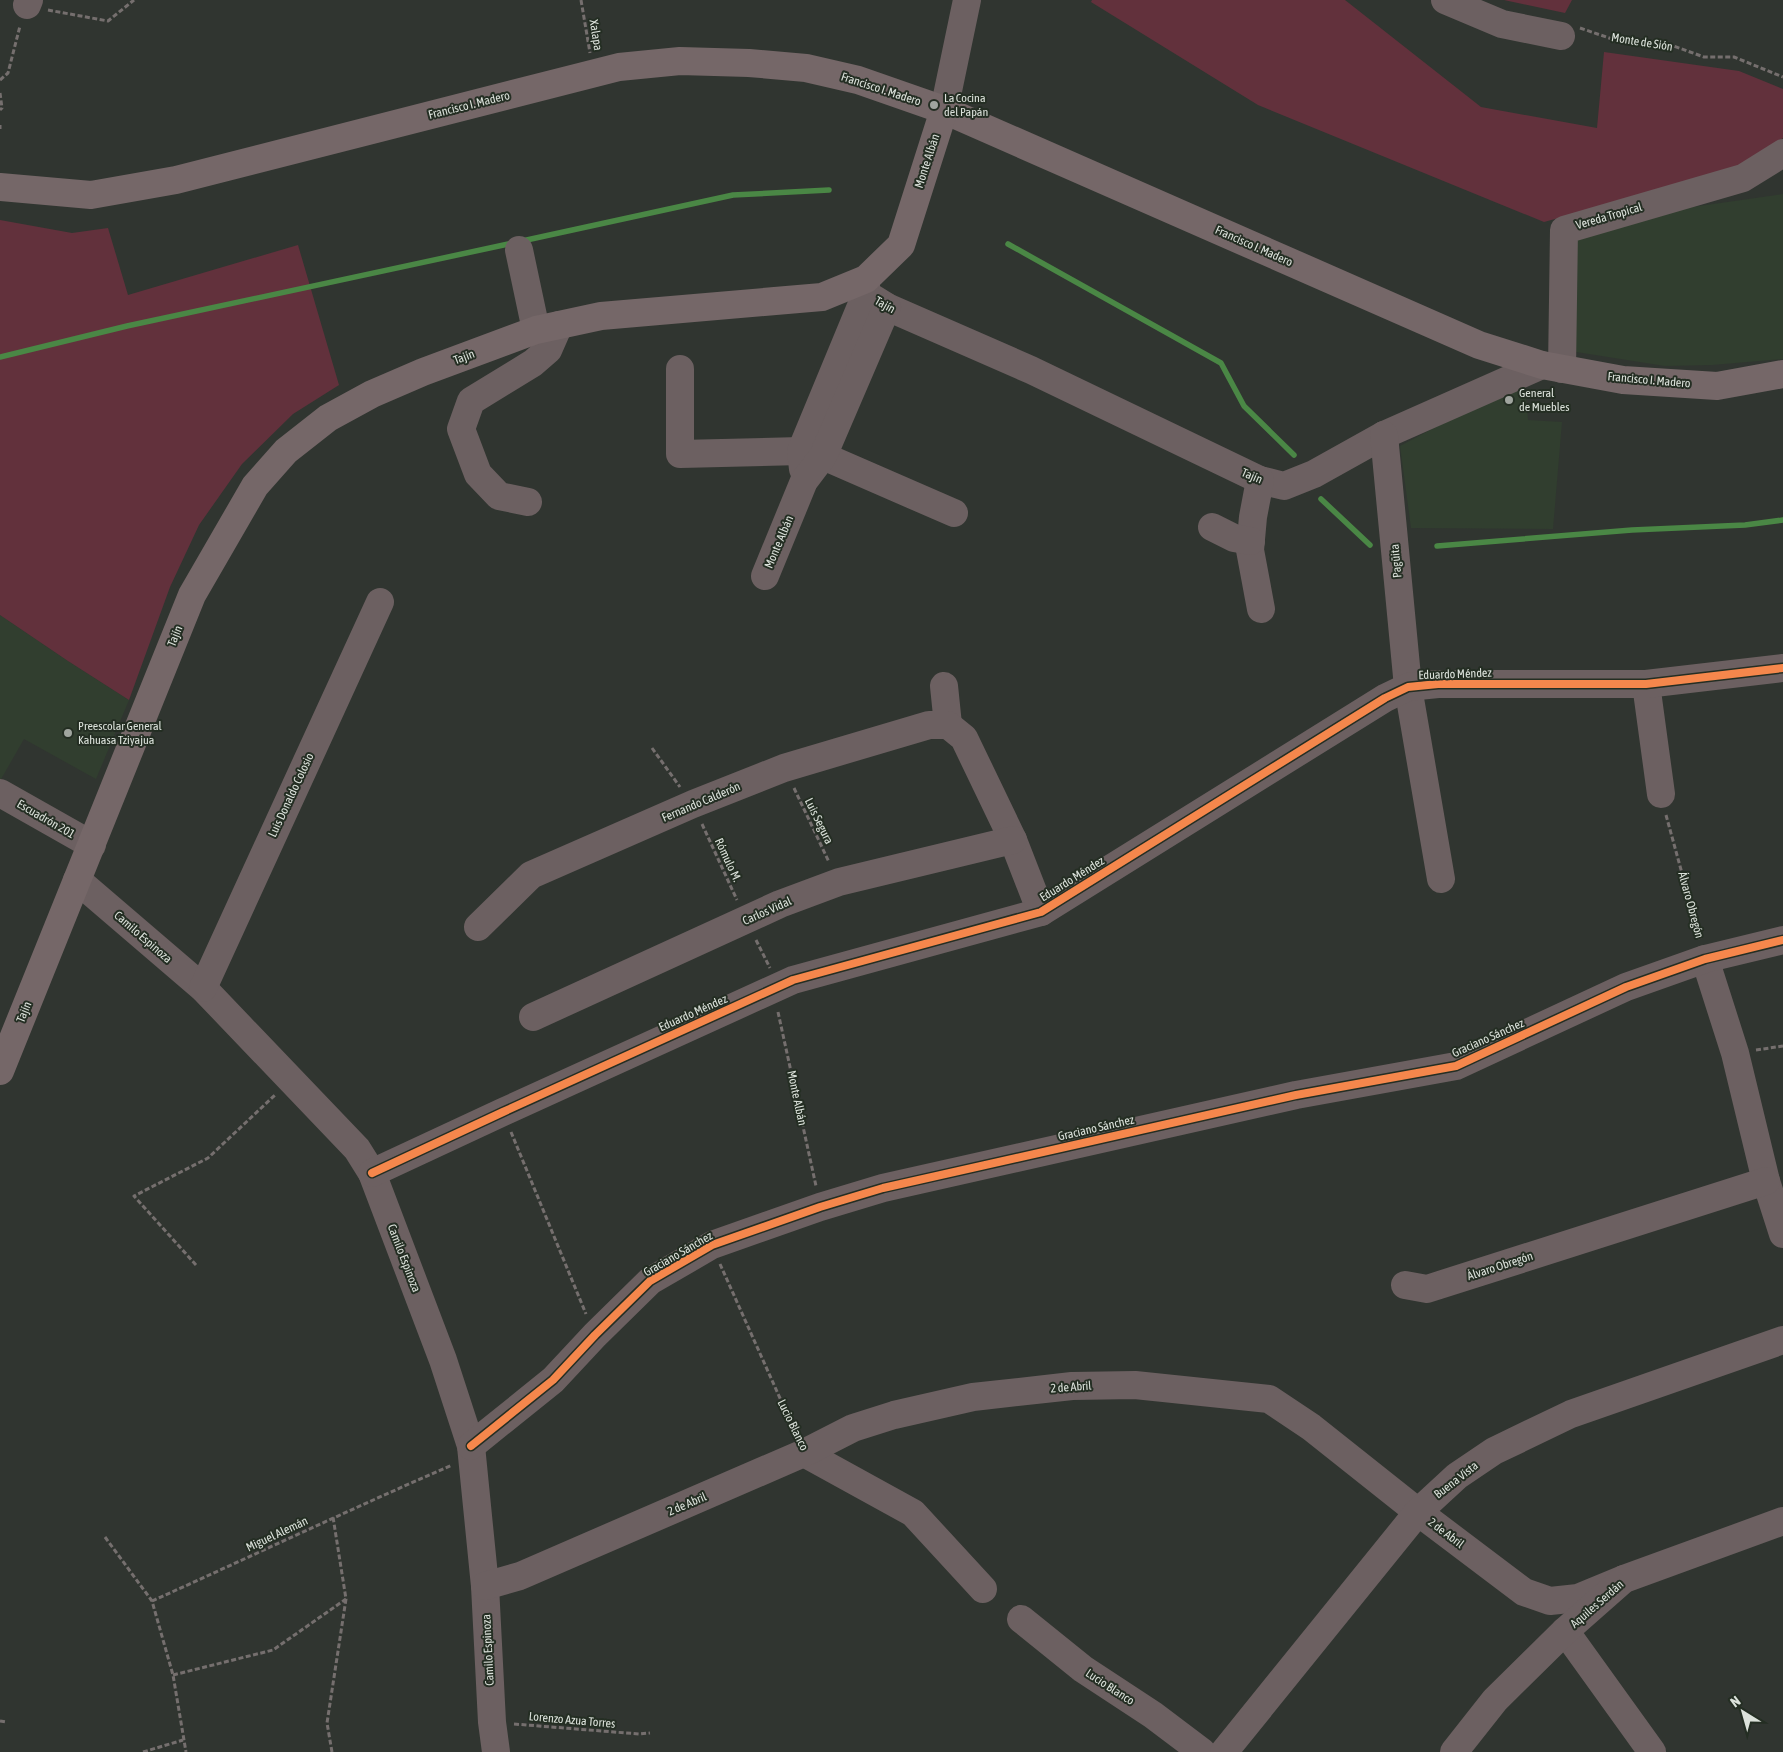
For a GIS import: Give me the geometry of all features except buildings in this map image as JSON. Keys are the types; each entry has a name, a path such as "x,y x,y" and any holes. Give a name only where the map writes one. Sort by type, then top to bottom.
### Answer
{"main road":[{"name":"Francisco I. Madero","path":"0,187 91,196 166,181 619,67 680,61 749,63 806,68 858,80 944,110 1479,344 1552,367 1623,380 1717,386 1783,374"},
{"name":"Monte Albán","path":"873,293 901,244 944,110"},
{"name":"Tajín","path":"0,1071 192,595 255,486 286,451 328,418 372,394 424,372 547,328 600,316 873,293"}],"street":[{"name":"Monte Albán","path":"944,110 967,0"},
{"path":"1445,0 1502,24 1561,36"},
{"name":"Vereda Tropical","path":"1552,367 1564,230 1743,178 1783,153"},
{"path":"520,250 547,328 548,350 533,363 471,401 461,428 478,474 499,496 528,502"},
{"name":"Monte Albán","path":"765,576 843,380 873,293"},
{"name":"Tajín","path":"873,293 1031,370 1272,483"},
{"path":"1261,609 1250,550 1253,517 1272,483 1314,474 1384,434 1552,367"},
{"path":"680,369 680,454 812,454 954,513"},
{"name":"Pagüita","path":"1384,434 1408,687"},
{"path":"1212,528 1234,538 1251,541"},
{"name":"Luis Donaldo Colosio","path":"203,988 380,602"},
{"name":"Eduardo Méndez","path":"372,1173 793,980 1041,912 1385,698 1408,687 1438,684 1646,684 1783,668"},
{"path":"1646,684 1661,794"},
{"path":"944,686 948,725 964,738 1013,840 1041,912"},
{"name":"Eduardo Méndez","path":"1408,687 1440,879"},
{"name":"Fernando Calderón","path":"478,927 531,875 693,804 784,768 930,724 948,725"},
{"name":"Escuadrón 201","path":"0,793 92,845"},
{"name":"Carlos Vidal","path":"533,1017 780,904 839,882 1013,840"},
{"name":"Camilo Espinoza","path":"77,880 203,988 357,1149 372,1173 443,1360 472,1451 485,1586 492,1722 496,1752"},
{"name":"Graciano Sánchez","path":"472,1451 552,1380 650,1282 712,1246 820,1207 883,1188 1277,1100 1456,1066 1626,987 1705,959 1783,940"},
{"path":"1705,959 1735,1053 1766,1181 1783,1234"},
{"name":"Álvaro Obregón","path":"1405,1285 1427,1289 1766,1181"},
{"name":"Buena Vista","path":"1224,1752 1418,1512 1457,1476 1494,1451 1571,1414 1783,1340"},
{"name":"2 de Abril","path":"485,1586 520,1576 804,1453 853,1428 894,1415 973,1397 1072,1386 1135,1385 1269,1399 1311,1427 1418,1512 1524,1592 1550,1601 1578,1598 1624,1579"},
{"name":"Lucio Blanco","path":"804,1453 912,1512 983,1589"},
{"name":"Aquiles Serdán","path":"1454,1752 1495,1700 1565,1631 1624,1579 1783,1520"},
{"name":"Lucio Blanco","path":"1020,1619 1083,1669 1153,1715 1202,1752"},
{"path":"1565,1631 1652,1752"}],"path":[{"path":"0,80 8,73 28,3 108,21 134,0"},
{"path":"0,94 2,108 0,110"},
{"path":"196,1265 134,1196 208,1158 292,1079"},
{"path":"503,1112 595,1335"},
{"path":"332,1752 327,1723 346,1599 334,1517"},
{"path":"106,1537 152,1601 173,1675 186,1752"},
{"path":"173,1675 273,1650 346,1599"},
{"path":"0,1721 6,1722"},
{"path":"143,1752 183,1740"}],"shaded area":[{"path":"1092,0 1345,0 1481,107 1597,128 1604,52 1739,71 1783,89 1783,138 1739,168 1544,222 1258,105 1091,2"},
{"path":"1504,0 1572,0 1565,13"},
{"path":"1783,194 1783,359 1712,365 1665,366 1570,351 1575,233 1650,213"},
{"path":"0,220 72,233 108,228 128,295 298,245 339,385 293,414 242,464 199,525 170,587 129,700 0,615"},
{"path":"1525,389 1528,420 1562,422 1553,529 1411,528 1400,446 1498,394"},
{"path":"0,615 129,700 96,779 24,739 0,781"}],"waterway":[{"path":"522,241 733,195 829,190"},
{"path":"0,357 127,326 513,243"},
{"path":"1008,244 1221,363 1244,406 1294,455"},
{"path":"1321,499 1370,545"},
{"path":"1437,546 1632,530 1745,525 1783,520"}],"cycle path":[{"path":"372,1173 793,980 1041,912 1385,698 1408,687 1438,684 1646,684 1783,668"},
{"path":"471,1446 553,1380 650,1281 712,1245 820,1207 883,1188 1296,1095 1456,1066 1626,987 1705,959 1783,940"}],"place":[{"name":"La Cocina del Papán","path":"934,105"},
{"name":"General de Muebles","path":"1509,400"},
{"name":"Preescolar General Kahuasa Tziyajua","path":"68,733"}]}
